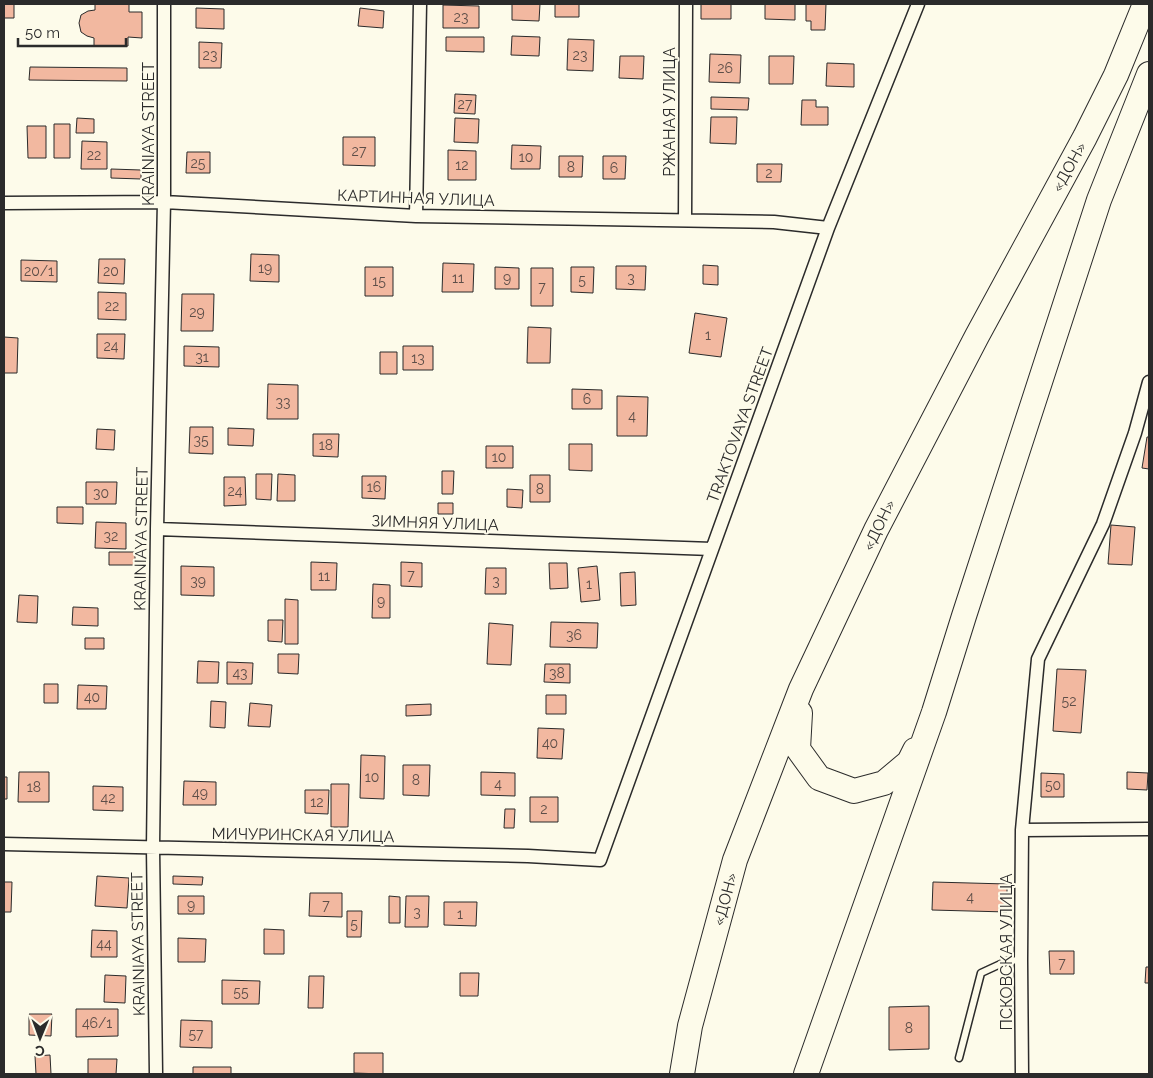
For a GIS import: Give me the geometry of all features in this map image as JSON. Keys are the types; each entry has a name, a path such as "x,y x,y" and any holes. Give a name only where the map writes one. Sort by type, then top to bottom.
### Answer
{"highway":[{"name":"«ДОН»","path":"682,1074 690,1026 735,860 802,689 881,521 977,336 1085,137 1116,75 1145,4"},
{"path":"806,1074 934,712 1099,200 1149,74"},
{"path":"802,689 798,749 819,778 854,791 884,782 909,762 934,712"}],"street":[{"name":"KRAINIAYA STREET","path":"156,1074 153,848 164,202 164,4"},
{"path":"416,216 420,4"},
{"name":"РЖАНАЯ УЛИЦА","path":"685,220 686,4"},
{"name":"TRAKTOVAYA STREET","path":"600,860 828,228 918,4"},
{"name":"КАРТИННАЯ УЛИЦА","path":"4,204 164,202 416,216 774,222 828,228"},
{"name":"ПСКОВСКАЯ УЛИЦА","path":"1022,1074 1022,830 1038,659 1103,524 1135,433 1149,382"},
{"name":"ЗИМНЯЯ УЛИЦА","path":"157,529 712,549"},
{"path":"1022,830 1149,829"},
{"name":"МИЧУРИНСКАЯ УЛИЦА","path":"4,844 528,856 600,860"}],"lane":[{"path":"960,1058 980,974 1007,961 1021,960"}],"building":[{"path":"4,4 14,4 14,18 4,18"},
{"path":"95,4 129,4 129,12 142,12 142,38 128,37 128,46 94,46 94,38 81,32 79,23 81,15 95,10"},
{"path":"512,4 540,4 539,21 512,20"},
{"path":"555,4 579,4 579,17 555,17"},
{"path":"701,4 731,4 731,19 701,19"},
{"path":"765,4 795,4 795,20 765,19"},
{"path":"806,4 826,4 825,30 811,30 811,21 806,21"},
{"path":"443,5 479,6 479,28 443,28"},
{"path":"196,8 224,9 224,29 196,28"},
{"path":"360,8 384,11 383,28 358,26"},
{"path":"512,36 540,37 539,56 511,55"},
{"path":"446,37 484,37 484,52 446,51"},
{"path":"568,39 594,40 593,71 567,70"},
{"path":"199,42 222,43 221,68 199,68"},
{"path":"710,54 741,55 740,83 709,82"},
{"path":"620,56 644,56 643,79 619,78"},
{"path":"769,56 794,56 793,84 769,84"},
{"path":"827,63 854,64 854,87 826,86"},
{"path":"30,67 127,68 127,81 29,80"},
{"path":"455,94 476,95 475,114 454,113"},
{"path":"711,97 749,98 748,110 711,109"},
{"path":"802,100 816,100 816,107 828,107 828,125 801,125"},
{"path":"711,117 737,117 736,144 710,143"},
{"path":"77,118 94,119 94,133 76,133"},
{"path":"455,118 479,119 478,143 454,142"},
{"path":"54,124 70,124 70,158 54,158"},
{"path":"27,126 46,126 46,158 28,158"},
{"path":"343,137 375,137 375,166 343,165"},
{"path":"82,141 107,142 107,169 81,169"},
{"path":"512,145 541,146 540,169 511,169"},
{"path":"448,150 476,151 476,180 448,180"},
{"path":"187,152 210,152 210,173 186,173"},
{"path":"559,156 583,156 582,177 559,177"},
{"path":"603,156 626,156 625,179 603,179"},
{"path":"757,164 782,164 781,182 757,182"},
{"path":"111,169 141,170 141,179 111,178"},
{"path":"251,254 279,255 279,282 250,281"},
{"path":"99,259 125,259 124,284 98,283"},
{"path":"21,260 57,261 57,282 21,281"},
{"path":"443,263 474,264 473,292 442,292"},
{"path":"703,265 718,266 718,285 703,284"},
{"path":"616,266 646,266 645,290 616,289"},
{"path":"365,267 393,267 393,296 365,296"},
{"path":"495,267 519,268 519,289 495,289"},
{"path":"571,267 594,267 593,293 571,292"},
{"path":"531,268 553,268 553,306 531,306"},
{"path":"98,292 126,293 126,320 98,319"},
{"path":"182,294 214,294 213,331 181,331"},
{"path":"695,313 727,318 721,357 689,353"},
{"path":"528,327 551,328 550,363 527,363"},
{"path":"97,334 125,334 124,359 97,358"},
{"path":"4,337 18,338 17,373 4,373"},
{"path":"184,346 219,347 219,367 184,366"},
{"path":"403,346 433,346 433,370 403,370"},
{"path":"380,352 397,352 397,374 380,374"},
{"path":"268,384 298,385 298,419 267,419"},
{"path":"572,389 602,390 602,409 572,409"},
{"path":"617,396 648,397 647,436 617,436"},
{"path":"190,427 213,427 213,454 189,453"},
{"path":"228,428 254,429 253,446 228,445"},
{"path":"97,429 115,430 114,450 96,449"},
{"path":"313,434 339,434 338,457 313,456"},
{"path":"1147,437 1149,437 1149,469 1142,468"},
{"path":"569,444 592,444 592,471 569,470"},
{"path":"486,446 513,446 513,468 486,468"},
{"path":"442,471 454,471 453,494 442,494"},
{"path":"256,474 272,474 271,500 256,499"},
{"path":"278,474 295,475 295,501 277,501"},
{"path":"530,475 550,475 550,502 530,502"},
{"path":"362,476 386,476 385,499 362,498"},
{"path":"224,477 245,477 246,505 224,506"},
{"path":"86,482 117,482 116,504 86,504"},
{"path":"507,489 523,490 522,508 507,507"},
{"path":"438,503 453,503 453,514 438,514"},
{"path":"57,507 83,507 83,524 57,523"},
{"path":"96,522 126,523 126,549 95,548"},
{"path":"1111,525 1135,527 1132,565 1108,564"},
{"path":"109,552 135,552 135,565 109,565"},
{"path":"311,562 337,563 336,590 311,590"},
{"path":"401,562 422,563 422,587 401,586"},
{"path":"549,563 567,563 568,588 550,589"},
{"path":"181,566 214,567 214,596 181,595"},
{"path":"597,566 600,600 581,602 578,568"},
{"path":"486,568 506,568 506,594 485,594"},
{"path":"635,572 636,605 621,606 620,573"},
{"path":"373,584 390,585 390,618 372,618"},
{"path":"19,595 38,596 37,623 17,622"},
{"path":"285,599 298,600 298,644 285,644"},
{"path":"73,607 98,608 98,626 72,625"},
{"path":"268,620 283,620 282,642 268,641"},
{"path":"551,622 598,623 597,648 550,647"},
{"path":"489,623 513,625 511,665 487,664"},
{"path":"85,638 104,638 104,649 85,649"},
{"path":"278,654 299,654 298,674 278,673"},
{"path":"198,661 219,662 218,683 197,683"},
{"path":"227,662 253,663 252,684 227,684"},
{"path":"545,664 570,664 570,683 544,682"},
{"path":"1057,669 1086,670 1081,733 1053,731"},
{"path":"44,684 58,684 58,703 44,703"},
{"path":"78,685 107,686 106,709 77,709"},
{"path":"546,695 566,695 566,714 546,714"},
{"path":"211,701 226,702 225,728 210,727"},
{"path":"250,703 272,705 270,727 248,726"},
{"path":"431,704 431,715 406,716 406,705"},
{"path":"538,728 564,729 562,759 537,758"},
{"path":"361,755 385,756 384,799 360,798"},
{"path":"403,765 430,765 429,796 403,795"},
{"path":"19,772 49,772 49,802 18,802"},
{"path":"481,772 515,773 515,796 481,795"},
{"path":"1127,772 1148,773 1147,790 1127,789"},
{"path":"1041,773 1064,774 1064,797 1041,797"},
{"path":"4,777 7,777 7,799 4,799"},
{"path":"184,781 216,782 216,805 183,805"},
{"path":"331,784 349,784 348,827 331,827"},
{"path":"93,786 123,787 123,811 93,810"},
{"path":"305,790 329,790 328,814 305,813"},
{"path":"530,797 558,797 558,822 530,822"},
{"path":"505,809 515,809 514,828 504,828"},
{"path":"97,876 129,878 127,908 95,906"},
{"path":"173,876 203,877 202,885 173,884"},
{"path":"4,882 12,882 11,912 4,912"},
{"path":"933,882 1007,884 1007,912 932,910"},
{"path":"310,893 342,893 342,917 309,916"},
{"path":"178,896 204,896 204,914 178,914"},
{"path":"389,896 400,897 400,923 389,923"},
{"path":"406,896 429,896 428,927 405,927"},
{"path":"444,902 477,902 476,926 444,925"},
{"path":"347,911 362,911 361,937 347,937"},
{"path":"264,929 284,930 284,954 264,954"},
{"path":"92,930 117,931 117,957 91,957"},
{"path":"178,938 206,939 205,962 178,962"},
{"path":"1049,951 1074,951 1074,974 1050,974"},
{"path":"1146,967 1149,967 1149,983 1145,983"},
{"path":"460,973 479,973 478,996 460,996"},
{"path":"105,975 126,976 125,1003 104,1002"},
{"path":"309,976 324,976 323,1008 308,1008"},
{"path":"222,980 260,981 259,1004 222,1004"},
{"path":"929,1006 929,1049 889,1050 889,1007"},
{"path":"76,1009 118,1009 118,1036 76,1037"},
{"path":"29,1014 52,1014 51,1036 29,1035"},
{"path":"181,1020 212,1021 212,1048 180,1047"},
{"path":"354,1053 383,1053 383,1074 354,1073"},
{"path":"50,1055 51,1074 36,1074 35,1056"},
{"path":"88,1059 117,1059 116,1074 88,1074"},
{"path":"193,1067 231,1067 231,1074 193,1074"}]}
